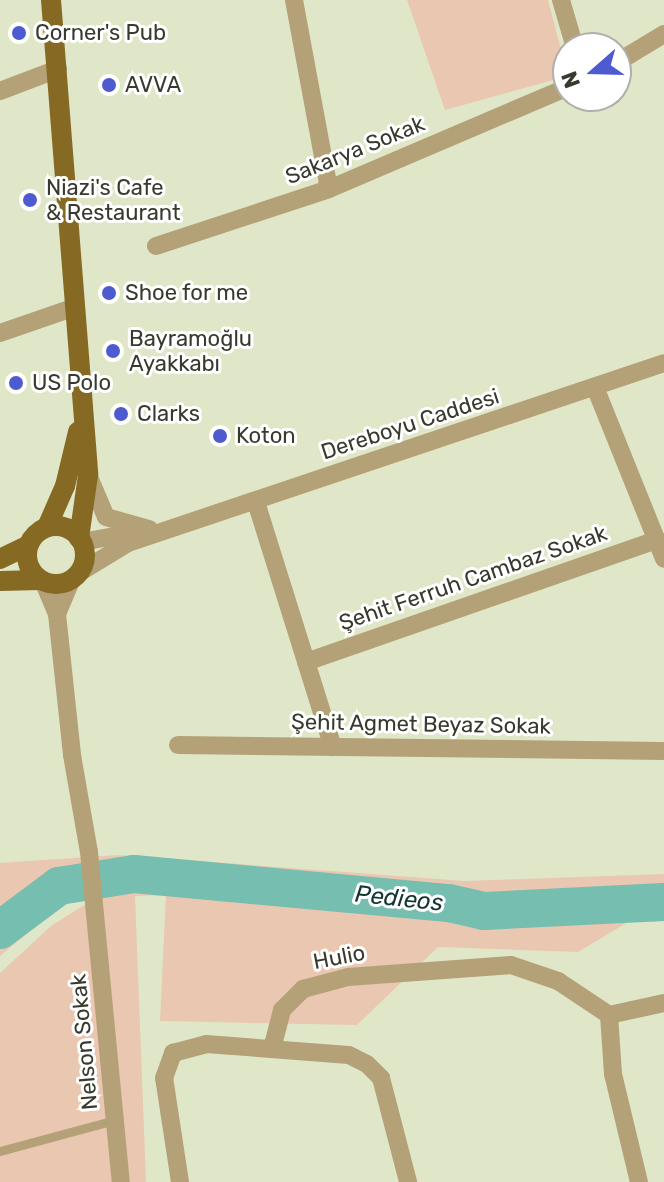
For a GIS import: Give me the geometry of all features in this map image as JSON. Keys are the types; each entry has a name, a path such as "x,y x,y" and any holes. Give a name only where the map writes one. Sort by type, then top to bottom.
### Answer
{"main road":[{"path":"0,581 75,576 84,559 80,540 87,470 80,420 75,307 51,0"},
{"path":"0,559 29,545 47,527 65,486 80,420"},
{"path":"47,527 65,527 80,540"},
{"path":"29,545 29,564 42,580"}],"street":[{"path":"294,0 329,189"},
{"path":"561,0 570,32"},
{"path":"632,53 664,34"},
{"path":"0,91 58,69"},
{"name":"Sakarya Sokak","path":"156,246 329,189 552,94"},
{"path":"0,333 75,307"},
{"name":"Dereboyu Caddesi","path":"75,576 128,543 664,363"},
{"path":"595,387 664,559"},
{"path":"87,470 102,513 124,526 149,529"},
{"path":"256,502 333,747"},
{"name":"Dereboyu Caddesi","path":"80,540 149,529 171,530"},
{"name":"Şehit Ferruh Cambaz Sokak","path":"306,662 657,540"},
{"path":"57,614 75,576"},
{"path":"42,580 57,614"},
{"name":"Nelson Sokak","path":"57,614 72,755 95,898 121,1182"},
{"name":"Şehit Agmet Beyaz Sokak","path":"178,745 664,751"},
{"name":"Hulio","path":"272,1049 282,1010 303,989 348,977 511,965 558,981 609,1015"},
{"path":"639,1182 613,1074 609,1015 664,1003"},
{"path":"180,1182 164,1078 173,1053 206,1044 349,1055 381,1078 408,1182"}],"lane":[{"path":"0,1151 115,1120"}],"shaded area":[{"path":"407,0 548,0 556,32 552,32 552,80 445,110"},
{"path":"118,855 464,881 664,874 664,921 628,922 578,952 438,947 357,1025 160,1021 166,895 135,896 146,1182 0,1182 0,973 51,926 92,900 66,901 0,956 0,863"}],"waterway":[{"name":"Pedieos","path":"0,930 59,886 134,874 449,903 484,911 664,902"}],"place":[{"name":"Corner's Pub","path":"19,33"},
{"name":"AVVA","path":"109,85"},
{"name":"Niazi's Cafe & Restaurant","path":"30,200"},
{"name":"Shoe for me","path":"109,293"},
{"name":"Bayramoğlu Ayakkabı","path":"113,351"},
{"name":"US Polo","path":"16,383"},
{"name":"Clarks","path":"121,414"},
{"name":"Koton","path":"220,436"}]}
